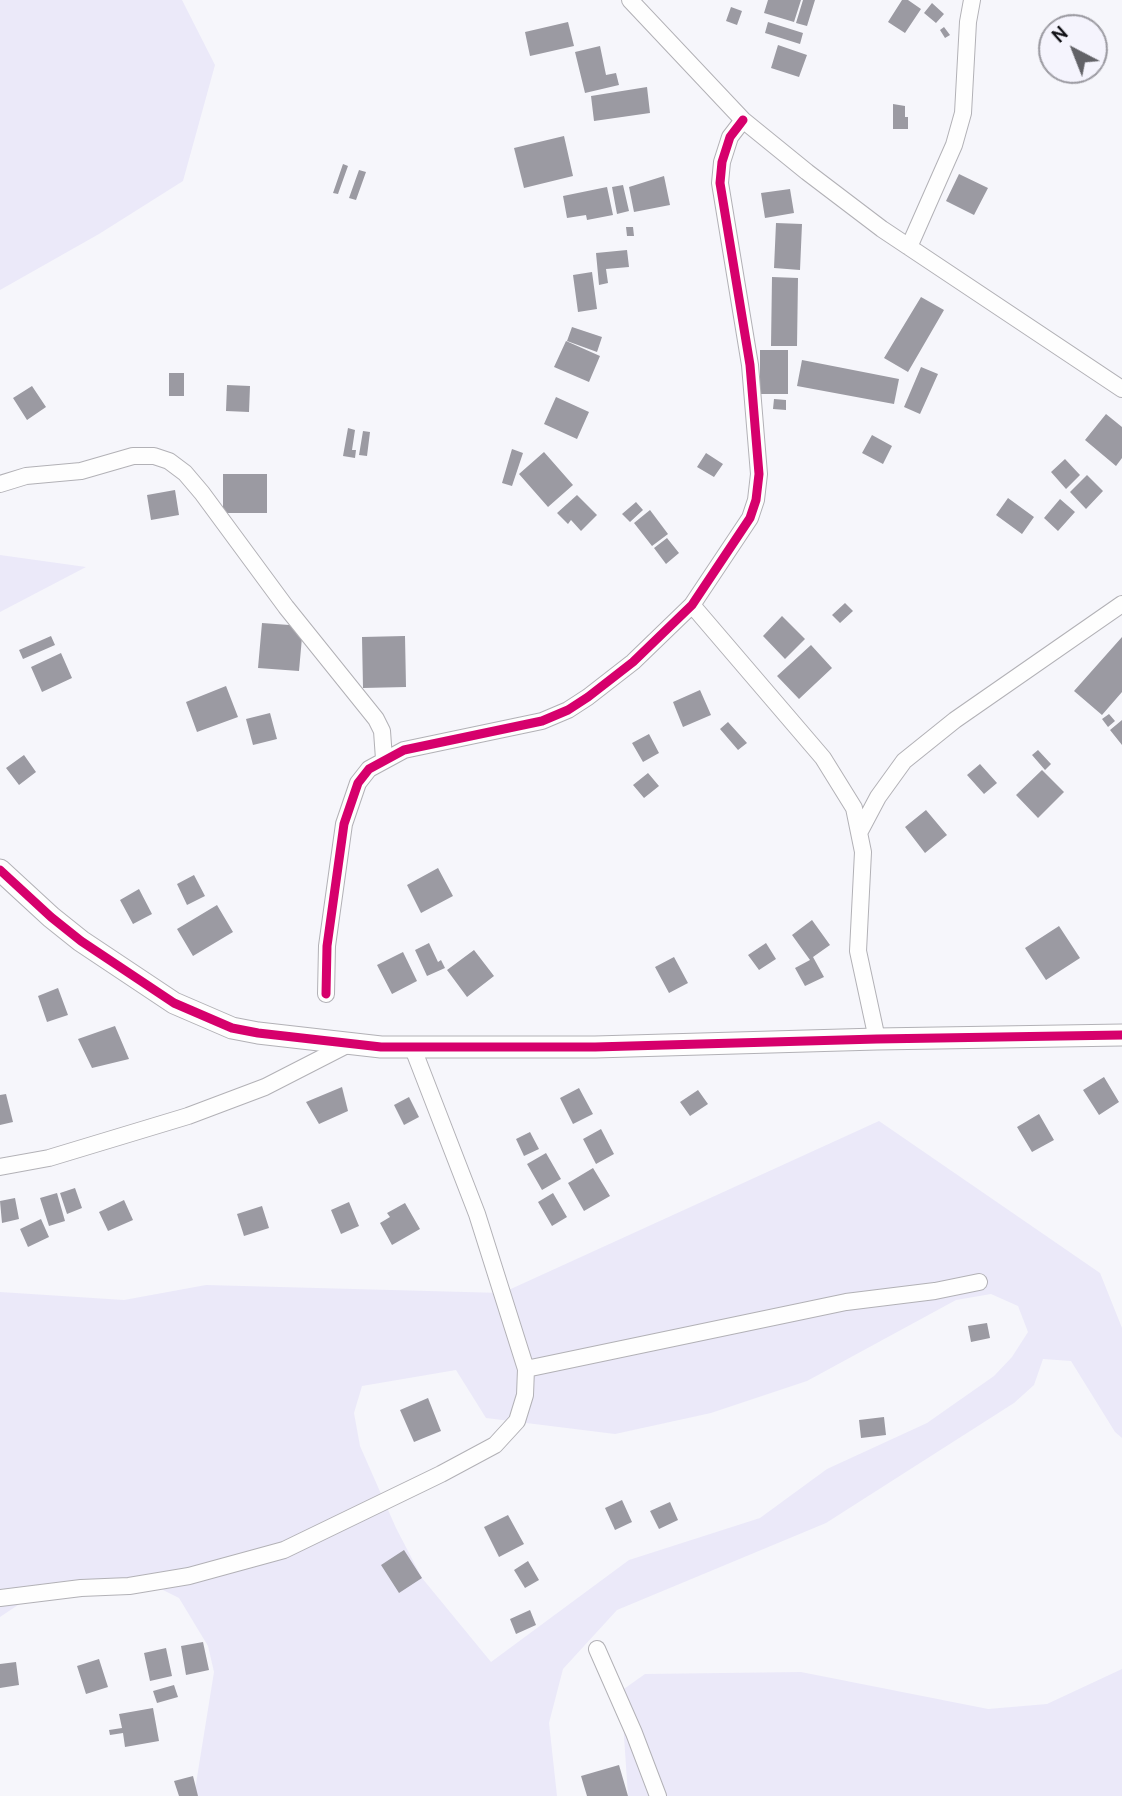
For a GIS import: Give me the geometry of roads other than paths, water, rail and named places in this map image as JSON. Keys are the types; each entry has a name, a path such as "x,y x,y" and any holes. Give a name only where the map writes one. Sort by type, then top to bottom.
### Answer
{"street":[{"path":"630,0 743,120 844,201 1122,389"},
{"path":"909,247 954,145 963,113 968,22 972,0"},
{"path":"326,994 327,946 344,824 358,783 369,769 404,750 542,721 568,710 633,662 692,605 750,518 760,474 745,326 720,183 722,162 730,137 743,120"},
{"path":"0,484 26,476 81,471 133,456 154,456 169,461 185,473 202,493 286,607 376,719 382,732 384,759"},
{"path":"860,831 878,797 904,761 966,712 1122,604"},
{"path":"692,605 823,758 854,808 860,831 863,876 858,951 877,1039"},
{"path":"0,870 81,941 174,1003 232,1028 347,1045 595,1047 1122,1035"},
{"path":"0,1167 49,1157 188,1116 265,1087 347,1045"},
{"path":"0,1598 165,1580 202,1573 284,1550 442,1474 495,1445 517,1421 525,1395 526,1368 477,1214 412,1046"},
{"path":"526,1368 846,1302 935,1291 979,1282"},
{"path":"597,1649 658,1796"}]}
